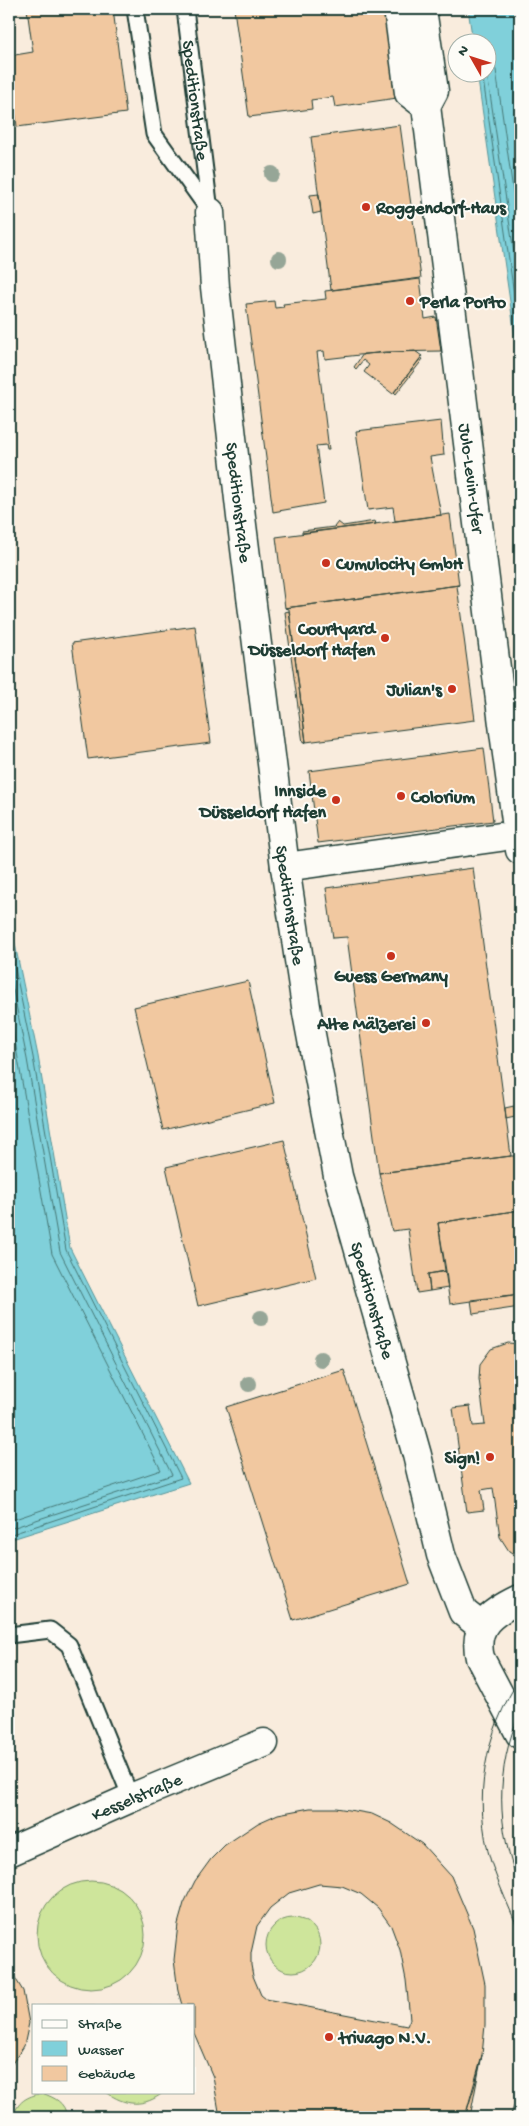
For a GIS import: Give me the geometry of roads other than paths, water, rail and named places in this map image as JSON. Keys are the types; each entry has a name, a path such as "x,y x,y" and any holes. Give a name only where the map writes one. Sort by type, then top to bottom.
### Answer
{"street":[{"path":"398,9 409,93 426,106"},
{"name":"Julo-Levin-Ufer","path":"422,9 434,91 426,106 510,844"},
{"name":"Speditionstraße","path":"210,212 215,287 241,518 285,866 306,1012 338,1176 417,1455 441,1556 463,1612 482,1627"},
{"path":"285,866 510,844"},
{"path":"520,1599 494,1613 482,1627 477,1644 480,1658 520,1734"},
{"path":"490,1678 502,1691 520,1694"},
{"name":"Kesselstraße","path":"9,1852 130,1798 264,1743"}],"lane":[{"path":"134,9 154,134 210,212"},
{"name":"Speditionstraße","path":"185,9 210,212"},
{"path":"9,1635 50,1630 70,1645 130,1798"}],"water":[{"path":"468,9 520,9 520,371 478,82 496,82 496,32 471,32"},
{"path":"9,915 38,1056 70,1248 189,1483 9,1540"}],"tram line":[{"path":"520,1678 498,1720 490,1743 483,1791 485,1838 491,1862 520,1933"},
{"path":"520,1713 506,1756 502,1799 506,1843 520,1886"},
{"path":"510,2117 520,2090"}],"place":[{"name":"Roggendorf-Haus","path":"366,207"},
{"name":"Perla Porto","path":"410,301"},
{"name":"Cumulocity GmbH","path":"326,563"},
{"name":"Courtyard Düsseldorf Hafen","path":"385,638"},
{"name":"Julian's","path":"452,689"},
{"name":"Colorium","path":"401,796"},
{"name":"Innside Düsseldorf Hafen","path":"336,800"},
{"name":"Guess Germany","path":"391,956"},
{"name":"Alte Mälzerei","path":"426,1023"},
{"name":"Sign!","path":"490,1457"},
{"name":"trivago N.V.","path":"329,2037"}]}
